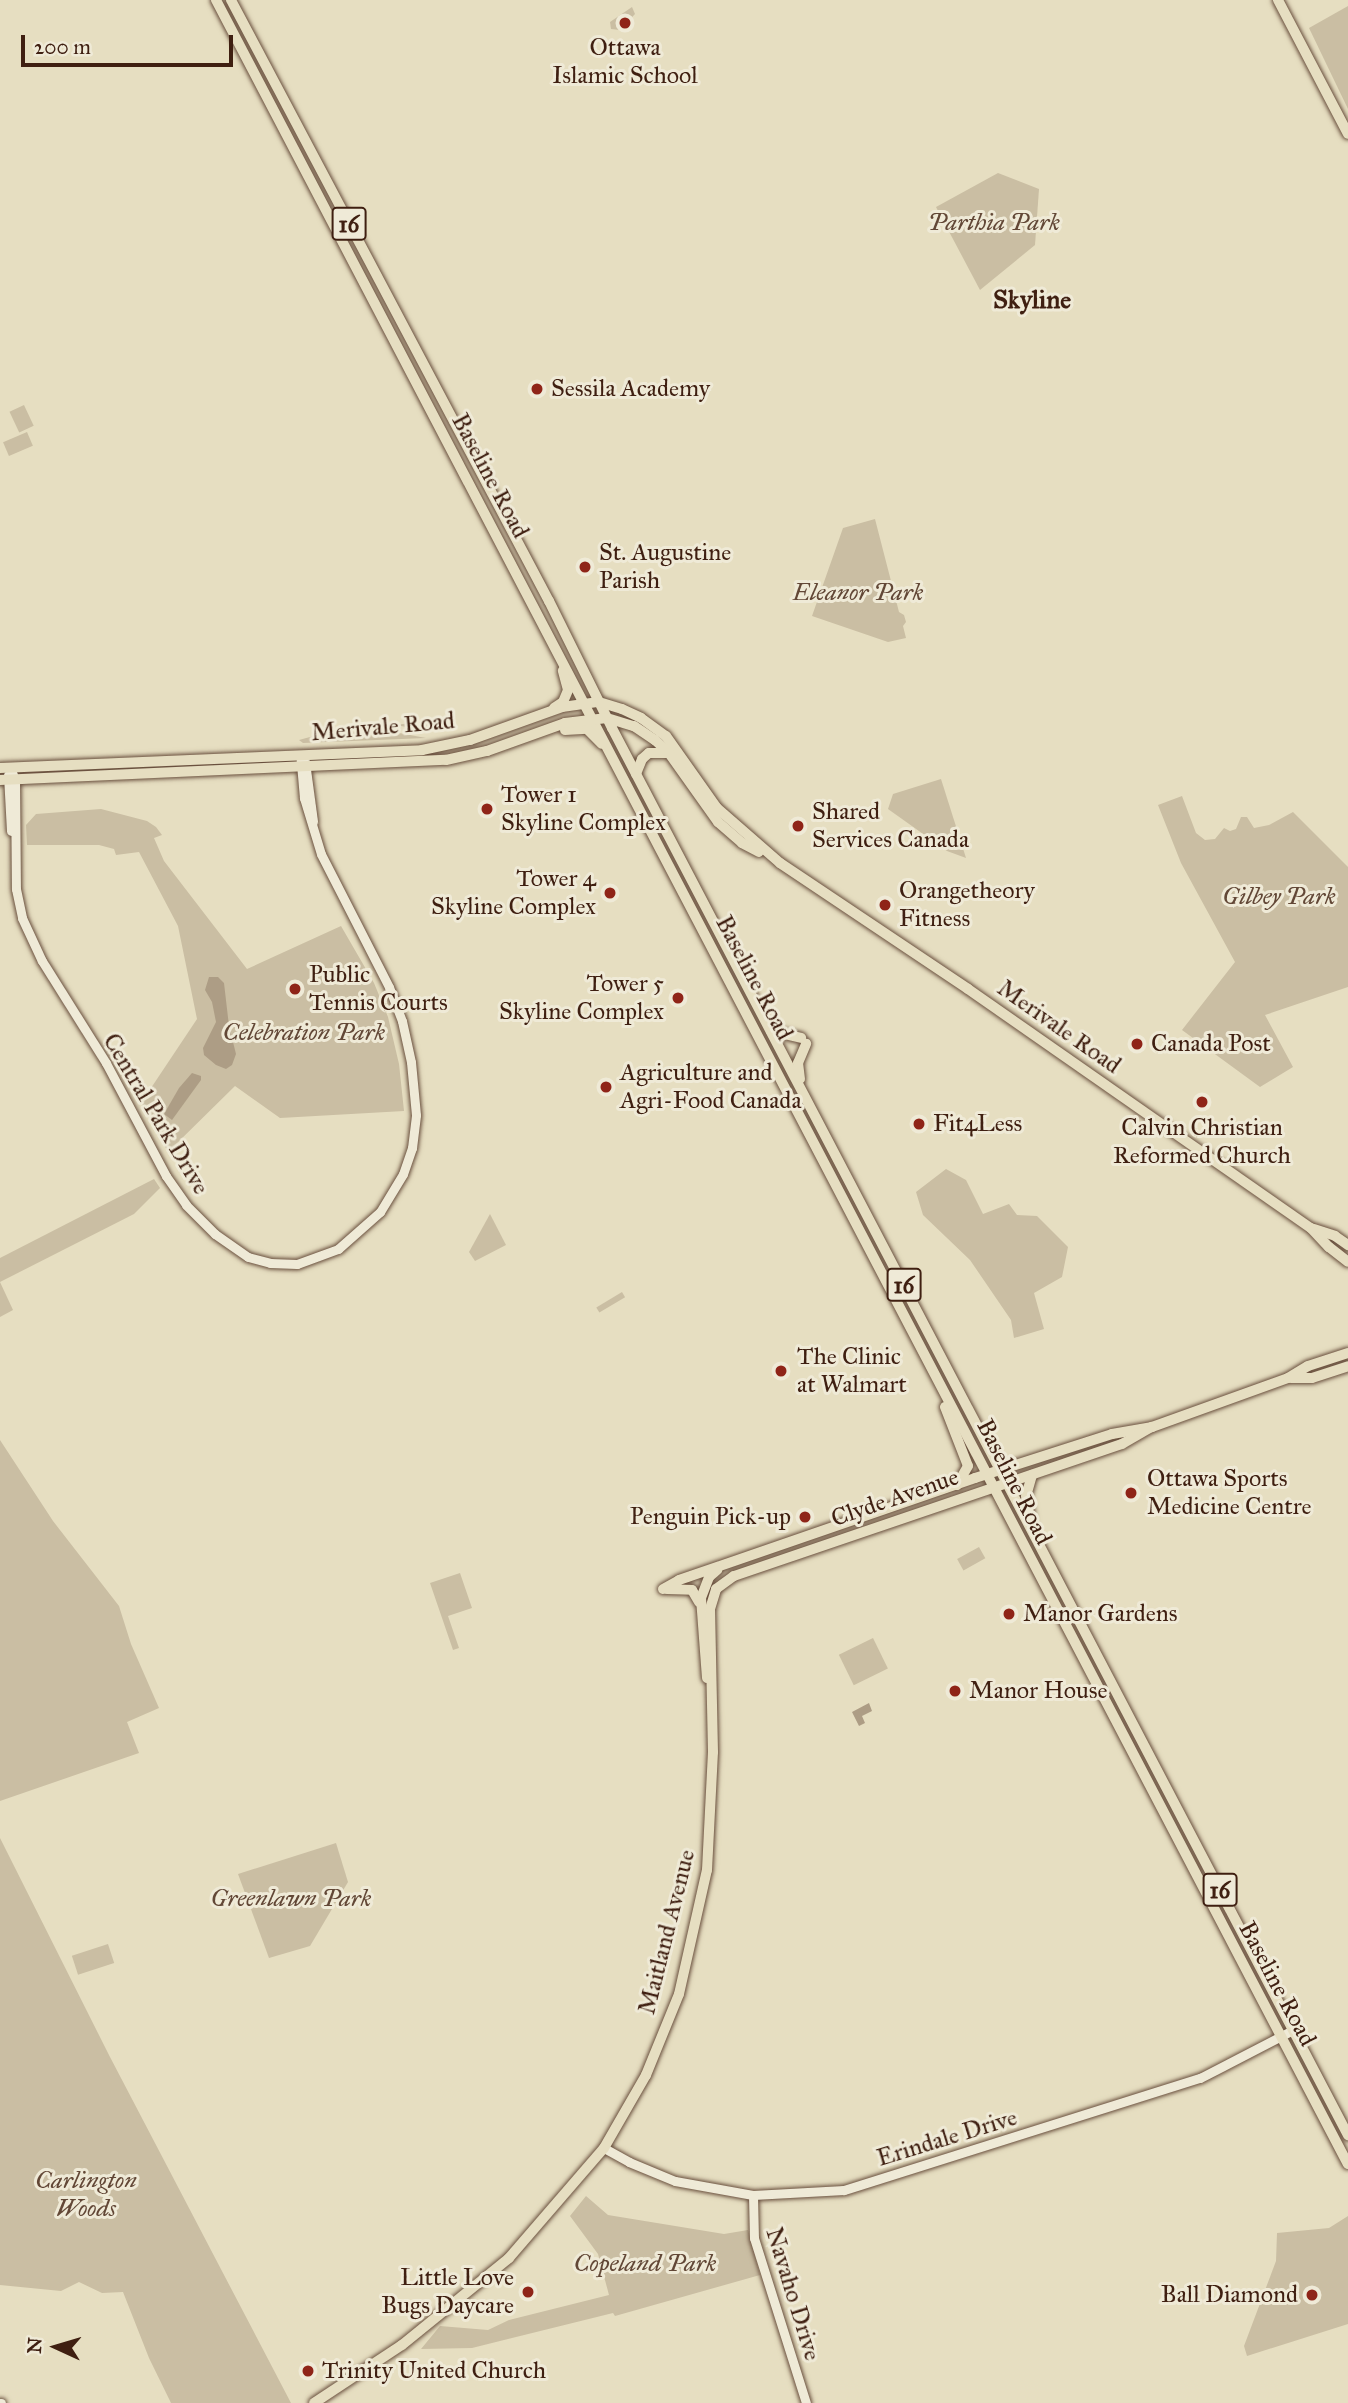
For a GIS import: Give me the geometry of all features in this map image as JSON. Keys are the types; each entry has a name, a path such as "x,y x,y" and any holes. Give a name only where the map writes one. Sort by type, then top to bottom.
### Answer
{"main road":[{"name":"Baseline Road","path":"216,0 684,891 771,1031 807,1098 1348,2134"},
{"name":"Baseline Road","path":"231,0 695,885 772,1057 842,1199 1348,2164"},
{"path":"1278,0 1348,134"},
{"path":"518,573 530,566"},
{"path":"551,636 569,690 563,702 551,710"},
{"name":"Merivale Road","path":"7,780 303,763 443,747 551,710 599,702 631,713 659,730 673,745 717,808 779,863"},
{"name":"Merivale Road","path":"5,768 446,760 515,741 556,725 594,717 607,718 641,730 669,753 697,796 725,830 968,989 1311,1228 1348,1262"},
{"path":"515,741 582,728 596,736 621,770"},
{"path":"636,774 642,759 649,753 669,753"},
{"path":"684,891 695,885"},
{"path":"771,1031 804,1041 798,1063 807,1098"},
{"path":"772,1057 782,1052"},
{"path":"842,1199 855,1192"},
{"name":"Merivale Road","path":"1311,1228 1335,1236 1348,1245"},
{"name":"Clyde Avenue","path":"729,1578 1122,1444 1152,1427 1288,1378 1308,1366 1348,1353"},
{"name":"Clyde Avenue","path":"1288,1378 1312,1378 1348,1366"},
{"path":"933,1371 968,1463 965,1475 957,1485"},
{"name":"Clyde Avenue","path":"700,1605 692,1590 663,1589 680,1580 1000,1470 1112,1434 1152,1427"},
{"path":"1032,1475 1026,1496 1033,1533"},
{"path":"799,1553 800,1539"},
{"name":"Maitland Avenue","path":"711,1701 700,1605 709,1577 724,1566"},
{"name":"Maitland Avenue","path":"314,2403 402,2345 475,2288 538,2227 604,2148 646,2075 679,1994 695,1928 710,1843 710,1604 716,1589 729,1578"},
{"path":"1101,1692 1113,1687"}],"street":[{"name":"Central Park Drive","path":"5,768 17,898 33,945 106,1063 176,1191 193,1214 241,1253 270,1263 297,1264 338,1249 380,1212 403,1174 412,1148 416,1115 409,1050 396,1004 341,898 314,833 303,763"},
{"name":"Erindale Drive","path":"604,2148 629,2162 675,2181 752,2195 844,2190 923,2168 1200,2078 1293,2029"},
{"name":"Navaho Drive","path":"752,2195 754,2238 806,2403"}],"green space":[{"path":"1348,6 1348,109 1309,28"},
{"path":"632,7 635,14 620,30 611,29 610,22"},
{"name":"Parthia Park","path":"998,173 1039,189 1035,245 980,290 936,207"},
{"path":"24,405 34,426 19,433 9,412"},
{"path":"27,432 33,446 9,456 3,442"},
{"name":"Eleanor Park","path":"875,519 899,612 904,615 906,622 903,626 906,638 888,642 812,616 843,528"},
{"path":"432,722 438,727 422,730 396,725"},
{"path":"373,728 426,738 303,743 299,740 339,729"},
{"path":"941,779 966,858 947,851 888,809 893,794"},
{"name":"Gilbey Park","path":"1182,796 1196,833 1205,840 1215,839 1224,828 1230,831 1236,829 1241,817 1247,817 1254,828 1269,825 1293,812 1348,867 1348,987 1265,1015 1293,1067 1260,1087 1182,1030 1235,962 1181,863 1158,805"},
{"name":"Celebration Park","path":"101,809 147,821 156,827 162,835 154,838 164,861 247,969 341,926 374,983 388,1017 399,1064 404,1111 280,1118 235,1086 168,1152 138,1097 149,1091 197,1019 178,926 139,852 116,855 114,849 99,845 27,845 26,825 36,814"},
{"path":"946,1169 966,1180 983,1214 1009,1204 1017,1215 1037,1216 1068,1247 1062,1277 1034,1293 1044,1329 1014,1338 1011,1320 970,1260 923,1215 916,1192"},
{"path":"154,1179 160,1188 134,1214 0,1282 0,1258"},
{"path":"490,1214 506,1245 475,1261 469,1252"},
{"path":"0,1282 13,1310 0,1317"},
{"path":"622,1292 625,1297 599,1313 596,1307"},
{"path":"0,1440 53,1521 119,1606 131,1644 159,1708 127,1722 139,1753 0,1801"},
{"path":"979,1547 985,1558 963,1570 957,1559"},
{"path":"460,1573 472,1608 448,1616 459,1648 453,1650 430,1583"},
{"path":"873,1638 888,1669 854,1685 839,1655"},
{"name":"Carlington Woods","path":"0,1838 110,2057 291,2403 171,2403 149,2358 123,2292 102,2293 79,2282 61,2291 0,2285"},
{"name":"Greenlawn Park","path":"336,1843 348,1882 310,1946 269,1958 238,1874"},
{"path":"108,1944 114,1963 78,1975 72,1956"},
{"name":"Copeland Park","path":"586,2196 608,2215 724,2234 748,2230 760,2275 615,2316 613,2313 472,2348 421,2349 440,2326 488,2330 509,2320 609,2295 598,2254 570,2216"},
{"path":"1348,2216 1348,2324 1247,2356 1244,2346 1276,2261 1277,2233 1329,2228"}],"shaded area":[{"path":"209,977 218,977 224,983 229,1026 236,1054 232,1065 226,1069 204,1055 203,1048 216,1022 212,1002 205,990"},
{"path":"192,1073 201,1076 201,1080 172,1120 164,1114 179,1088"},
{"path":"869,1703 872,1711 862,1716 865,1723 859,1726 852,1712"}],"place":[{"name":"Ottawa Islamic School","path":"625,23"},
{"name":"Sessila Academy","path":"537,389"},
{"name":"St. Augustine Parish","path":"585,567"},
{"name":"Tower 1 Skyline Complex","path":"487,809"},
{"name":"Shared Services Canada","path":"798,826"},
{"name":"Tower 4 Skyline Complex","path":"610,893"},
{"name":"Orangetheory Fitness","path":"885,905"},
{"name":"Public Tennis Courts","path":"295,989"},
{"name":"Tower 5 Skyline Complex","path":"678,998"},
{"name":"Canada Post","path":"1137,1044"},
{"name":"Agriculture and Agri-Food Canada","path":"606,1087"},
{"name":"Calvin Christian Reformed Church","path":"1202,1102"},
{"name":"Fit4Less","path":"919,1124"},
{"name":"The Clinic at Walmart","path":"781,1371"},
{"name":"Ottawa Sports Medicine Centre","path":"1131,1493"},
{"name":"Penguin Pick-up","path":"805,1517"},
{"name":"Manor Gardens","path":"1009,1614"},
{"name":"Manor House","path":"955,1691"},
{"name":"Little Love Bugs Daycare","path":"528,2292"},
{"name":"Ball Diamond","path":"1312,2295"},
{"name":"Trinity United Church","path":"308,2371"}],"district":[{"name":"Skyline","path":"1032,300"}]}
